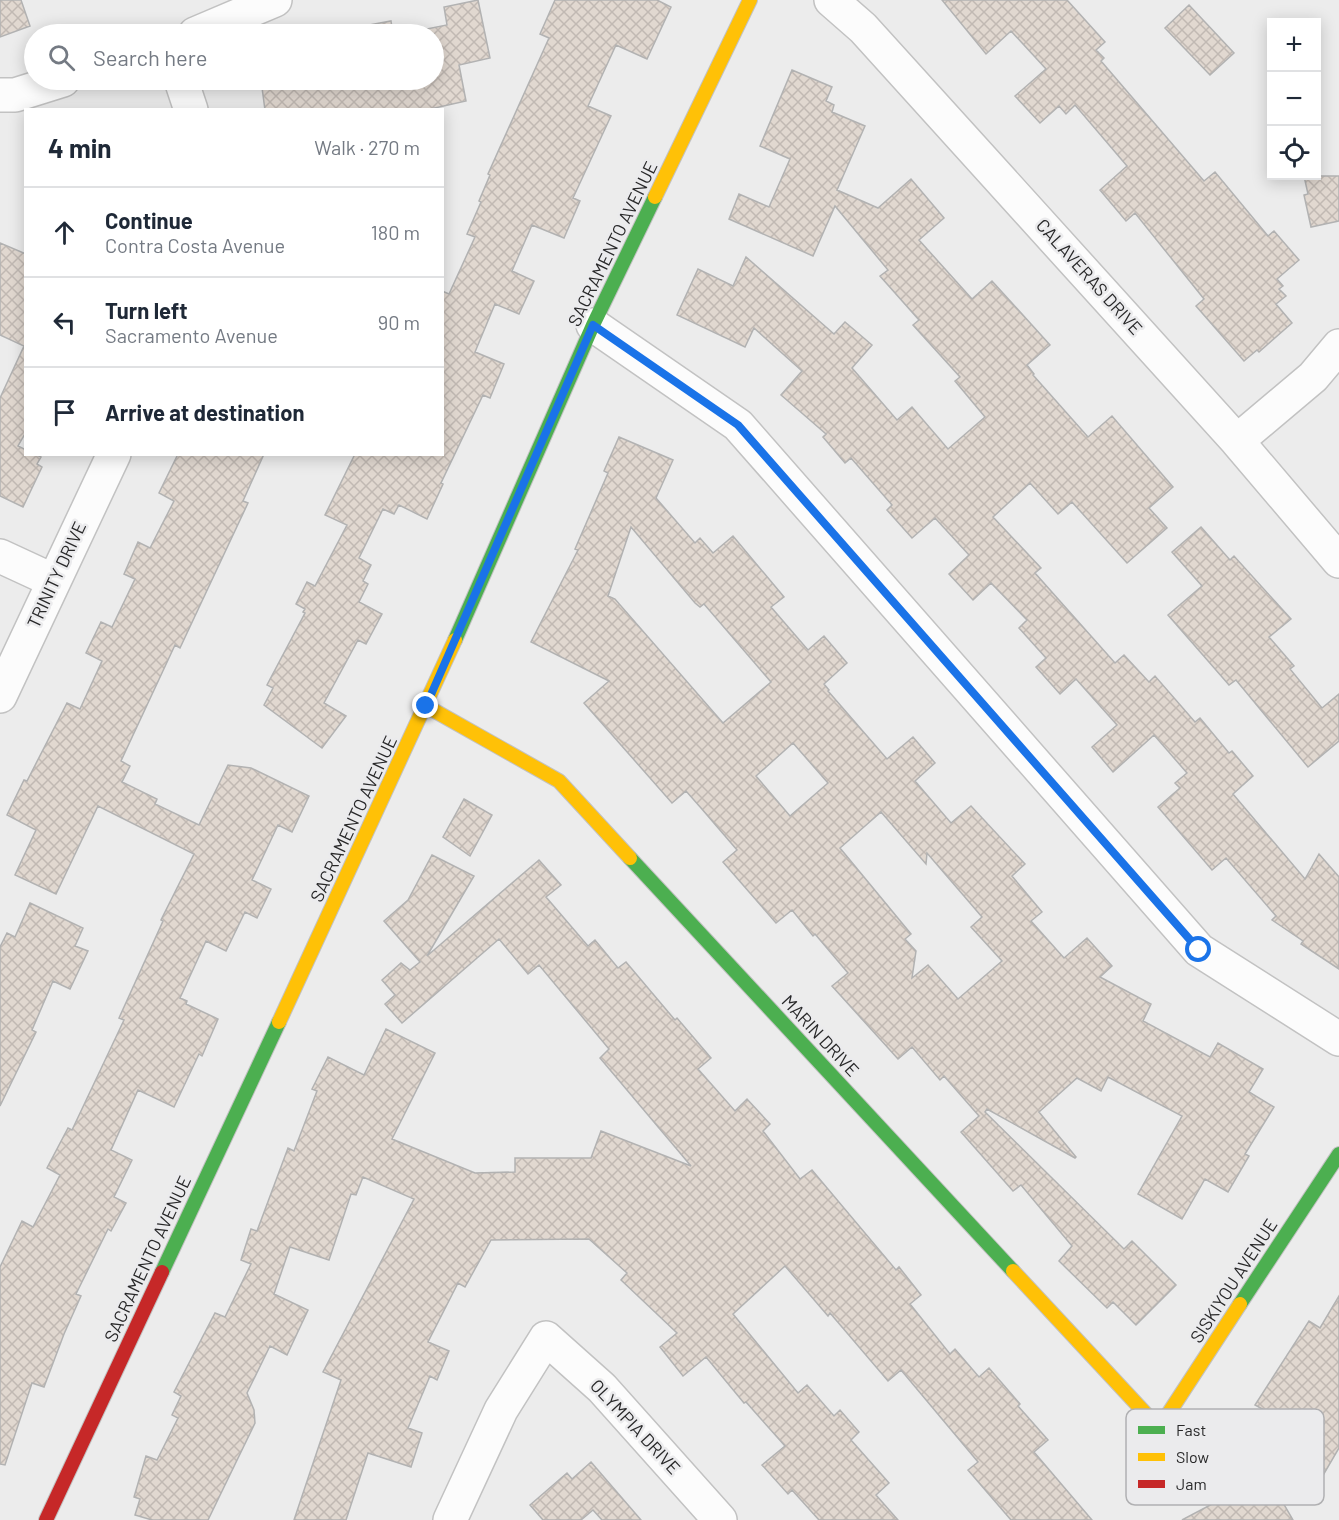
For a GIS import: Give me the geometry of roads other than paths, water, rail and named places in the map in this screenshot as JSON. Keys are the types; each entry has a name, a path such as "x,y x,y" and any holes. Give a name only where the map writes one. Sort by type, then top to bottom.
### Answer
{"street":[{"path":"219,24 275,0"},
{"name":"SACRAMENTO AVENUE","path":"46,1520 426,706 593,325 750,0"},
{"name":"CALAVERAS DRIVE","path":"831,0 863,28 1237,441 1339,561"},
{"path":"0,95 15,95 31,90"},
{"path":"184,90 190,108"},
{"path":"593,325 738,425 1199,950 1339,1039"},
{"path":"1237,441 1313,377 1339,346"},
{"name":"TRINITY DRIVE","path":"0,696 113,456"},
{"path":"0,556 54,581"},
{"name":"MARIN DRIVE","path":"426,706 559,781 1141,1409"},
{"name":"SISKIYOU AVENUE","path":"1171,1409 1339,1154"},
{"name":"OLYMPIA DRIVE","path":"450,1520 501,1410 546,1338 602,1388 720,1520"}]}
